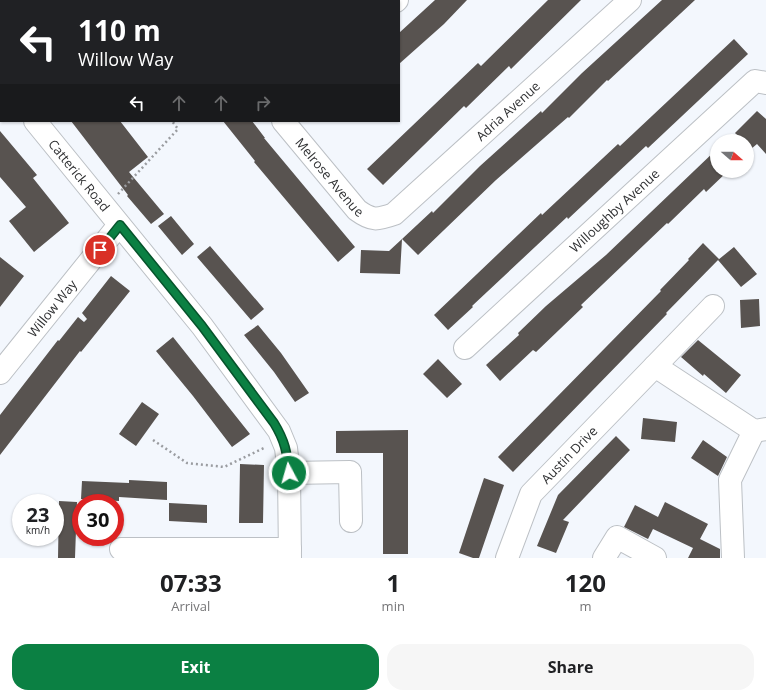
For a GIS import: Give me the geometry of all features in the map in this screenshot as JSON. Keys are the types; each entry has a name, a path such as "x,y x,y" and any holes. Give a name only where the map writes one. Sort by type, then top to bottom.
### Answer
{"street":[{"name":"Adria Avenue","path":"384,218 403,208 630,0"},
{"name":"Willoughby Avenue","path":"465,348 755,81 766,83"},
{"name":"Catterick Road","path":"36,122 202,326 274,423 286,448 289,473 290,554"},
{"name":"Melrose Avenue","path":"284,122 357,210 367,217 376,219 384,218"},
{"name":"Willow Way","path":"0,373 120,225"},
{"name":"Austin Drive","path":"507,558 531,494 713,306"},
{"path":"655,366 760,430 730,480 733,558"},
{"path":"289,473 350,472 351,522"},
{"path":"604,558 617,537 655,558"},
{"path":"121,549 290,554"}],"path":[{"path":"105,207 178,129 173,122"},
{"path":"153,440 188,463 224,468 283,440"}],"building":[{"path":"435,0 467,0 444,24 400,63 400,32"},
{"path":"548,0 581,0 511,69 509,66 466,108 464,106 383,185 367,169 478,63 481,66"},
{"path":"662,0 695,0 608,81 607,80 569,118 568,117 496,180 418,255 402,239 432,211 433,213 480,166 541,111 542,113 582,73"},
{"path":"734,39 748,54 648,148 646,146 568,219 567,217 448,330 434,315 541,213 542,215 618,144 620,146"},
{"path":"757,111 766,119 766,154 757,144 754,146 754,134 735,133"},
{"path":"72,122 121,122 148,157 129,172 164,214 151,224 127,196 128,195"},
{"path":"224,122 253,122 264,138 355,247 338,262 254,162 255,161"},
{"path":"0,131 37,175 33,178 69,223 34,252 9,221 26,207 0,177"},
{"path":"710,156 710,178 721,178 706,192 704,189 668,224 667,223 581,305 583,307 536,352 533,350 500,381 486,365 519,335 518,333 546,306 606,255"},
{"path":"171,216 194,244 182,255 158,226"},
{"path":"402,239 400,274 360,273 361,250 389,251"},
{"path":"703,243 719,259 513,472 498,457 661,291 660,290"},
{"path":"210,246 264,309 251,320 197,257"},
{"path":"734,247 757,274 741,287 718,260"},
{"path":"0,257 24,276 0,307"},
{"path":"111,276 130,291 81,352 80,351 0,455 0,415 58,340 59,341 78,317 84,322 87,319 82,313"},
{"path":"759,299 760,326 741,328 740,300"},
{"path":"258,325 281,353 309,393 295,402 274,372 244,335"},
{"path":"173,337 250,434 232,447 156,351"},
{"path":"698,340 741,375 726,393 681,357"},
{"path":"438,359 462,384 447,398 423,374"},
{"path":"142,402 159,414 136,446 119,434"},
{"path":"643,418 677,422 675,442 641,439"},
{"path":"408,430 408,554 383,554 383,453 336,453 336,431"},
{"path":"616,436 630,450 563,520 569,522 556,553 537,546 558,495"},
{"path":"703,440 727,457 718,476 691,458"},
{"path":"240,464 264,465 263,523 239,523"},
{"path":"484,478 504,485 479,558 473,558 459,553"},
{"path":"129,480 167,482 167,500 124,497 124,494 81,494 82,481 129,483"},
{"path":"64,501 72,502 72,546 75,546 75,558 58,558 58,546 64,546"},
{"path":"665,502 708,524 700,539 720,549 720,558 688,558 693,548 653,529 648,539 624,527 635,505 658,517"},
{"path":"169,503 207,505 207,523 169,521"}],"route":[{"path":"100,250 120,225 202,326 245,386 274,423 286,448 289,473"}]}
